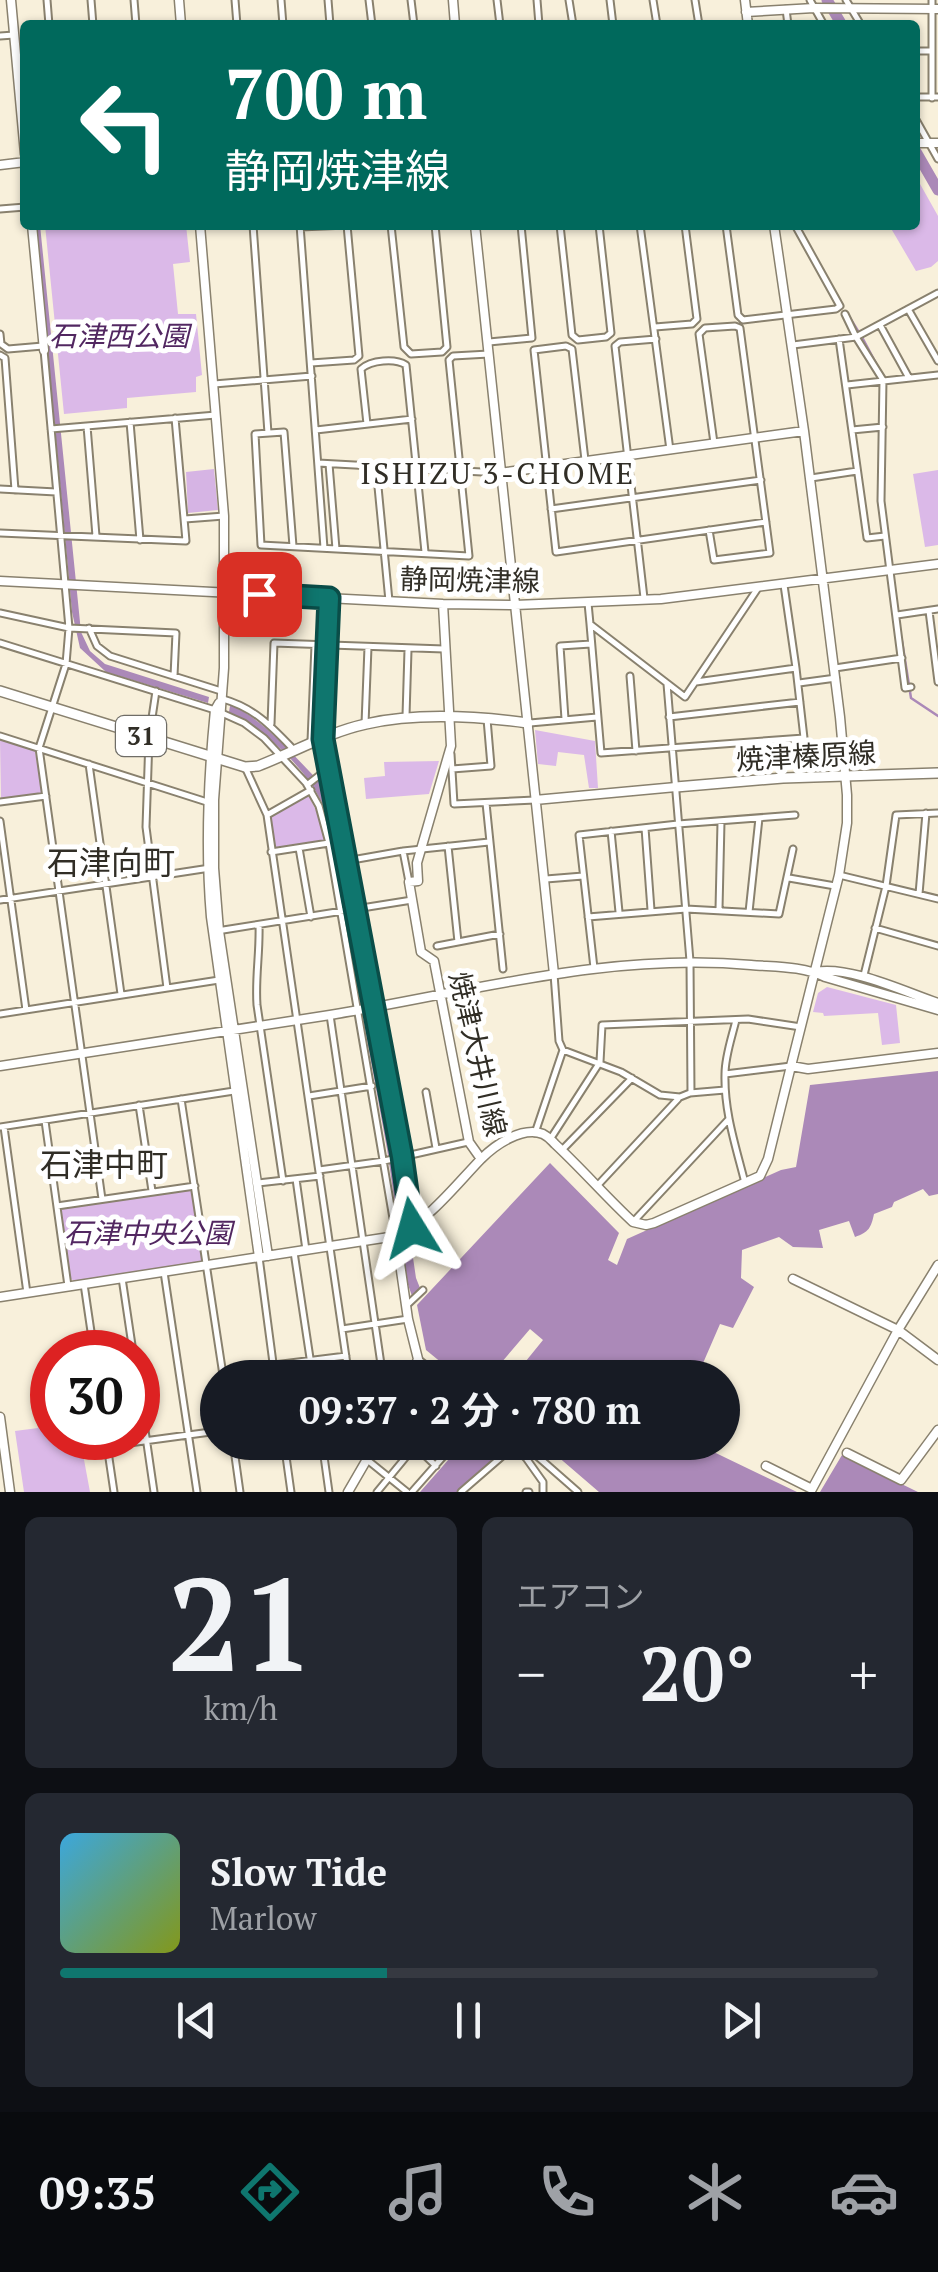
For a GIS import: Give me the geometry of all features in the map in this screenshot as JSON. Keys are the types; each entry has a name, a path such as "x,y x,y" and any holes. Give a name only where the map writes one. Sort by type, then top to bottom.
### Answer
{"main road":[{"name":"31","path":"0,691 245,767"},
{"path":"245,767 258,766 365,724 449,717 528,724"},
{"name":"焼津榛原線","path":"676,788 847,775 938,773"}],"street":[{"path":"11,0 20,82"},
{"path":"745,0 747,20"},
{"path":"746,12 812,4 934,6 935,98"},
{"path":"786,10 787,20"},
{"path":"0,36 14,35"},
{"path":"920,52 932,51"},
{"path":"926,143 938,158"},
{"path":"32,230 56,492 70,584 71,628 66,664 39,748 102,1200"},
{"path":"200,230 224,516 225,635 207,802 210,868 220,980 253,1184"},
{"path":"254,230 268,432"},
{"path":"300,230 324,548"},
{"path":"311,363 354,360 359,356 347,230"},
{"path":"392,230 404,347 411,354 442,352 447,347 435,230"},
{"path":"476,230 559,1041 564,1050 600,1062 660,1094 680,1097"},
{"path":"488,342 532,338 521,230"},
{"path":"561,230 572,335 578,340 611,334 600,230"},
{"path":"641,230 670,450"},
{"path":"654,327 692,324 697,319 686,230"},
{"path":"727,230 738,315 743,320 840,306 798,230"},
{"path":"481,1159 506,1138 543,1134 632,1222 646,1225 745,1184 760,1176 764,1168 839,874 847,775 775,230"},
{"path":"792,345 856,338 938,293"},
{"path":"908,309 938,362"},
{"path":"845,314 883,380 881,501 908,688"},
{"path":"880,325 909,378"},
{"path":"710,530 714,560 770,553 740,328 735,326 705,328 699,334 714,443"},
{"path":"0,334 1,344 8,349 44,348"},
{"path":"644,600 615,346 656,338"},
{"path":"840,339 867,538 886,536"},
{"path":"585,461 572,349 566,346 534,350 556,552 766,522"},
{"path":"292,546 284,432 254,434 262,545 469,556 449,360 454,356 489,354"},
{"path":"0,355 5,358 15,490"},
{"path":"367,424 362,369 367,364 399,360 406,365 425,553"},
{"path":"846,385 938,375"},
{"path":"214,384 312,376"},
{"path":"52,429 216,415"},
{"path":"0,534 186,542 175,418"},
{"path":"316,430 412,420"},
{"path":"130,422 140,540"},
{"path":"86,426 96,536"},
{"path":"852,430 883,427"},
{"path":"318,463 500,473 804,431"},
{"path":"329,464 336,549"},
{"path":"376,466 389,601"},
{"path":"810,478 857,472"},
{"path":"550,509 761,480"},
{"path":"0,489 56,492"},
{"path":"184,519 224,516"},
{"name":"静岡焼津線","path":"0,582 515,605 644,600 938,564"},
{"path":"588,603 601,754 804,738 784,585"},
{"path":"590,624 684,696 758,588"},
{"path":"318,741 329,598"},
{"path":"443,604 454,804 676,788"},
{"path":"897,615 938,609"},
{"path":"929,611 938,682"},
{"path":"0,613 71,628 176,632 174,676"},
{"path":"85,628 110,656 221,695 271,724 324,817 410,1303 408,1320 418,1359"},
{"path":"0,642 218,712 244,723 288,754"},
{"path":"271,724 274,642 446,650"},
{"path":"315,644 318,741 346,861 402,1156 411,1228"},
{"path":"565,719 560,646 591,644"},
{"path":"365,724 368,647"},
{"path":"406,718 408,650"},
{"path":"834,668 902,658"},
{"path":"696,682 796,668"},
{"path":"630,676 636,751"},
{"path":"798,683 836,678"},
{"path":"667,684 690,962 691,1093"},
{"path":"156,691 149,738 146,827 167,988"},
{"path":"669,717 800,702"},
{"path":"528,724 597,717"},
{"path":"452,769 491,766 487,719"},
{"path":"0,736 207,802"},
{"path":"403,850 408,882 418,880 420,849 451,746"},
{"path":"210,868 214,758"},
{"path":"89,764 121,994"},
{"path":"245,767 267,815 347,1360"},
{"path":"267,815 324,774"},
{"path":"0,802 46,796"},
{"path":"486,802 503,969"},
{"path":"863,978 886,886 896,815 938,813"},
{"path":"919,894 926,814"},
{"path":"594,968 579,835 795,816"},
{"path":"749,912 759,818"},
{"path":"0,821 26,1010"},
{"path":"718,910 721,821"},
{"path":"644,828 652,910"},
{"path":"611,831 619,913"},
{"path":"346,861 403,850 490,842"},
{"path":"271,852 330,843"},
{"path":"448,846 458,942"},
{"path":"299,848 310,917"},
{"path":"588,917 686,909 780,914 794,849"},
{"path":"0,900 210,868"},
{"path":"839,874 938,899"},
{"path":"542,879 583,876"},
{"path":"788,878 836,886"},
{"name":"焼津大井川線","path":"0,1297 397,1236 429,1214 481,1159 470,1142 434,961 422,952 408,882"},
{"path":"216,931 412,900"},
{"path":"259,925 257,1011 282,1180"},
{"path":"876,928 938,946"},
{"path":"216,931 264,1256 273,1360"},
{"path":"437,946 500,934"},
{"path":"0,1066 231,1032 594,968 690,962 827,970 863,978 938,1006"},
{"path":"815,972 825,978 938,1006"},
{"path":"0,1014 220,980"},
{"path":"330,1015 380,1360"},
{"path":"550,1139 600,1062 602,1025 748,1019 800,1027"},
{"path":"736,1020 725,1090 728,1120 745,1184"},
{"path":"535,1133 564,1050"},
{"path":"725,1074 938,1054"},
{"path":"562,1150 632,1078"},
{"path":"309,1096 372,1086"},
{"path":"596,1186 680,1097 725,1090"},
{"path":"27,1293 2,1127 237,1091"},
{"path":"426,1092 436,1149"},
{"path":"182,1099 221,1360"},
{"path":"139,1105 152,1192"},
{"path":"44,1120 68,1286"},
{"path":"632,1222 728,1120"},
{"path":"253,1184 296,1179 470,1142"},
{"path":"296,1179 306,1250"},
{"path":"57,1206 195,1186"},
{"path":"294,1252 310,1360 346,1356"},
{"path":"766,1466 812,1488 938,1265"},
{"path":"164,1272 197,1492"},
{"path":"122,1278 130,1330"},
{"path":"793,1279 898,1330 938,1360"},
{"path":"84,1284 91,1330"},
{"path":"410,1303 423,1290"},
{"path":"342,1329 408,1320"},
{"path":"0,1417 10,1492"},
{"path":"846,1454 900,1480 938,1430"},
{"path":"160,1438 200,1433"},
{"path":"110,1460 114,1492"},
{"path":"149,1460 154,1492"},
{"path":"236,1460 241,1492"},
{"path":"287,1460 291,1492"},
{"path":"325,1460 329,1492"},
{"path":"348,1492 368,1460 410,1492 441,1460"},
{"path":"378,1492 403,1460"},
{"path":"430,1460 436,1466"},
{"path":"461,1492 498,1460"},
{"path":"532,1460 544,1482 543,1492"},
{"path":"536,1460 578,1492"}],"green space":[{"path":"920,184 938,216 938,261 916,271 892,230 920,230"},
{"name":"石津西公園","path":"46,230 187,230 190,262 173,264 178,314 196,314 202,375 196,377 196,392 127,398 127,408 64,414"},
{"path":"938,470 938,545 925,547 913,474"},
{"path":"535,730 595,741 598,788 589,788 584,755 558,752 556,766 538,764"},
{"path":"0,740 35,751 42,793 1,800"},
{"path":"439,761 429,794 366,799 364,778 385,776 384,762"},
{"path":"306,796 318,814 324,840 275,848 270,816"},
{"path":"827,987 896,1005 900,1043 882,1045 878,1013 824,1016 813,1012 818,993"},
{"name":"石津中央公園","path":"191,1190 202,1262 74,1281 70,1278 63,1208"},
{"path":"30,1429 30,1460 84,1460 90,1492 24,1492 15,1431"}],"shaded area":[{"path":"36,230 41,230 81,632 90,651 105,664 209,697 208,703 106,672 80,648 72,612"},
{"path":"214,469 218,510 188,513 186,472"},
{"path":"232,705 269,731 323,785 316,747 320,747 397,1149 420,1288 412,1296 325,810 298,767 272,741 229,712"},
{"path":"938,1071 938,1194 929,1196 923,1189 894,1202 892,1207 874,1214 869,1229 855,1237 849,1221 819,1230 823,1248 793,1247 779,1237 742,1250 741,1278 754,1287 733,1328 720,1324 704,1360 527,1360 543,1340 530,1329 504,1360 438,1360 426,1350 417,1305 550,1163 619,1233 608,1260 617,1265 627,1239 781,1170 796,1167 810,1085"},
{"path":"842,1455 918,1492 820,1492"},
{"path":"448,1460 492,1460 457,1492 420,1492"},
{"path":"562,1460 730,1460 797,1492 599,1492"}],"waterway":[{"path":"827,0 839,20"},
{"path":"920,159 938,190"},
{"path":"850,318 858,331"},
{"path":"863,339 878,367"},
{"path":"902,641 911,698 938,716"}],"district":[{"name":"ISHIZU 3-CHOME","path":"498,474"},
{"name":"石津向町","path":"111,863"},
{"name":"石津中町","path":"104,1165"}],"route":[{"path":"259,594 329,598 323,739 402,1156 412,1228"}]}
